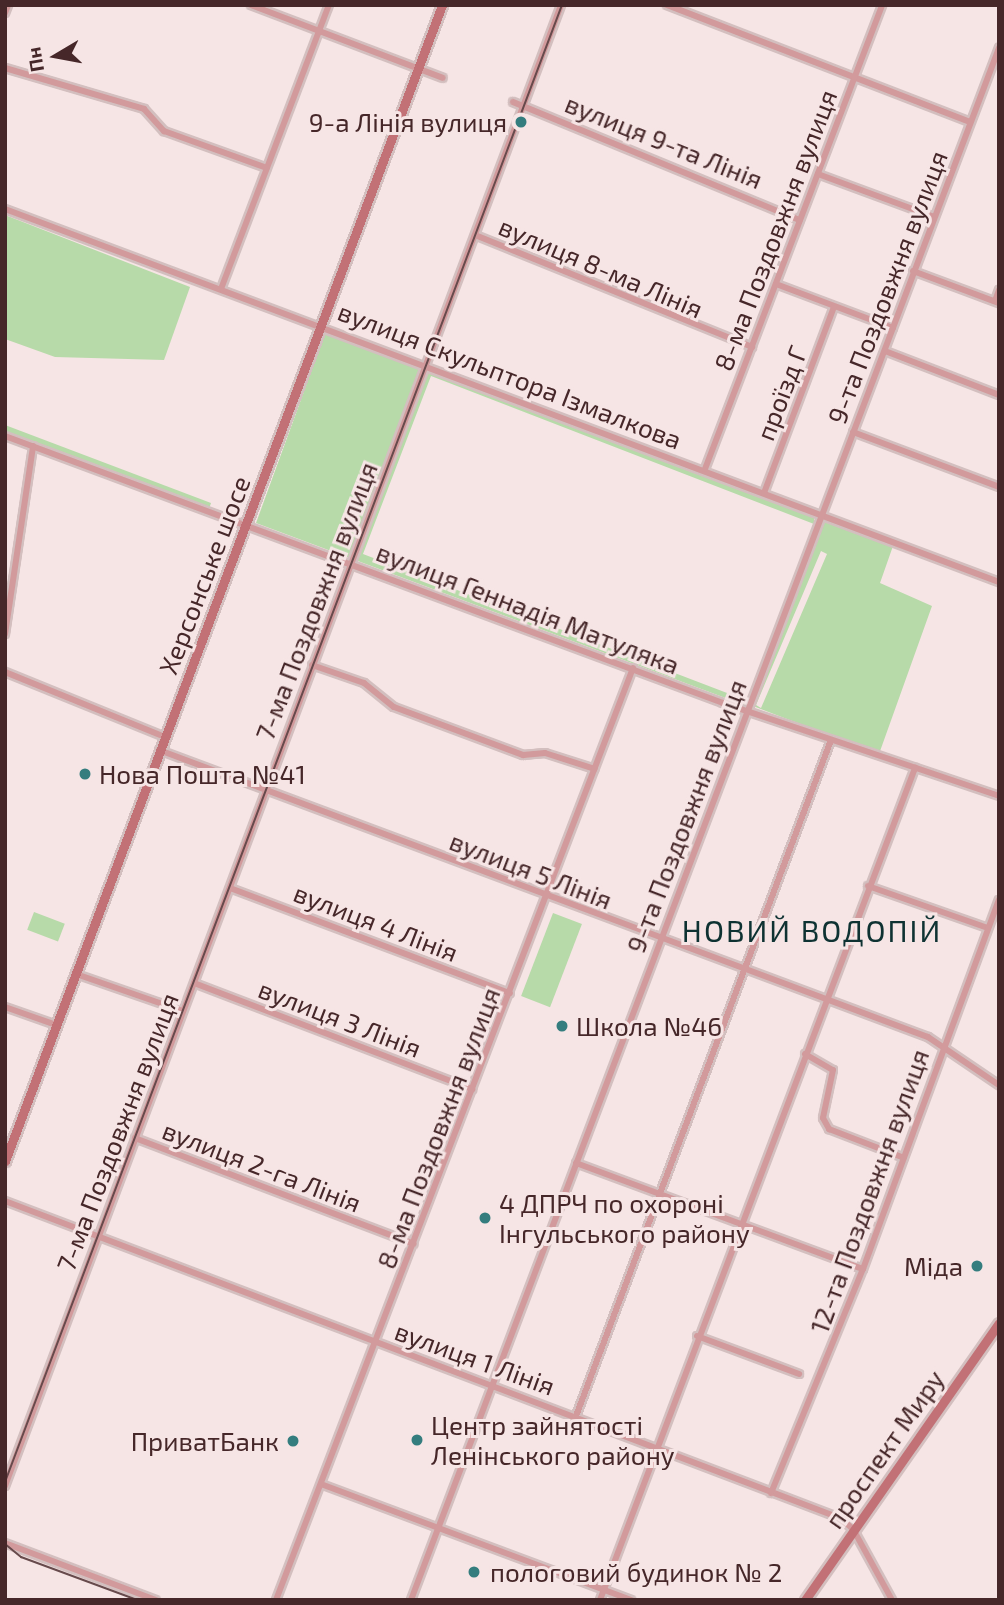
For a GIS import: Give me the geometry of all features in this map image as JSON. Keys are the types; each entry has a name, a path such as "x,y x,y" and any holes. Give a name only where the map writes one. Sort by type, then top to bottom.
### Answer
{"main road":[{"name":"Херсонське шосе","path":"5,1161 442,5"},
{"name":"проспект Миру","path":"805,1600 999,1323"}],"street":[{"path":"5,13 8,5"},
{"path":"251,5 443,78"},
{"path":"220,289 329,5"},
{"name":"7-ма Поздовжня вулиця","path":"5,1486 561,5"},
{"path":"667,5 970,122"},
{"name":"8-ма Поздовжня вулиця","path":"705,469 882,5"},
{"name":"9-та Поздовжня вулиця","path":"411,1600 659,939 749,711 999,48"},
{"path":"5,68 144,109 164,131 267,168"},
{"name":"вулиця 9-та Лінія","path":"513,102 800,220"},
{"path":"818,174 934,217"},
{"name":"вулиця Скульптора Ізмалкова","path":"5,209 322,325 999,582"},
{"name":"вулиця 8-ма Лінія","path":"475,235 752,346"},
{"path":"913,271 997,302 999,290"},
{"path":"776,284 893,328"},
{"name":"проїзд Г","path":"764,493 834,307"},
{"path":"885,351 999,395"},
{"path":"853,432 999,487"},
{"name":"вулиця Геннадія Матуляка","path":"5,436 351,561 749,711 999,796"},
{"path":"5,634 33,446"},
{"path":"312,665 364,683 394,707 523,755 545,752 595,769"},
{"name":"8-ма Поздовжня вулиця","path":"276,1600 378,1342 632,668"},
{"path":"5,672 165,737"},
{"path":"576,1416 831,740"},
{"name":"вулиця 5 Лінія","path":"159,750 825,999 943,1046 999,1085"},
{"path":"600,1600 696,1336 915,768"},
{"path":"868,886 988,928"},
{"name":"вулиця 4 Лінія","path":"230,888 510,993"},
{"name":"12-та Поздовжня вулиця","path":"771,1493 863,1269 999,900"},
{"path":"76,974 183,1011"},
{"name":"вулиця 3 Лінія","path":"194,983 472,1089"},
{"path":"5,1007 56,1025"},
{"path":"805,1054 834,1070 823,1118 829,1129 904,1158"},
{"name":"вулиця 2-га Лінія","path":"135,1138 414,1244"},
{"path":"576,1163 863,1269"},
{"name":"вулиця 1 Лінія","path":"5,1201 97,1239 658,1446 853,1529"},
{"path":"696,1336 799,1374"},
{"path":"321,1484 631,1600"},
{"path":"853,1529 892,1600"},
{"path":"5,1543 156,1600"}],"green space":[{"path":"5,215 190,287 164,360 55,357 5,339"},
{"path":"326,331 814,515 814,524 431,376 363,554 748,701 747,706 256,523"},
{"path":"5,425 211,503 209,509 5,433"},
{"path":"824,521 893,546 880,583 932,606 879,754 753,706","holes":["821,551 827,554 761,708 756,705"]},
{"path":"34,912 65,924 58,942 27,930"},
{"path":"553,913 582,924 550,1007 521,996"}],"tram line":[{"path":"5,1482 562,5"},
{"path":"5,1544 21,1557 137,1600"}],"place":[{"name":"9-а Лінія вулиця","path":"521,122"},
{"name":"Нова Пошта №41","path":"85,774"},
{"name":"Школа №46","path":"562,1026"},
{"name":"4 ДПРЧ по охороні Інгульського району","path":"485,1218"},
{"name":"Міда","path":"977,1266"},
{"name":"Центр зайнятості Ленінського району","path":"417,1440"},
{"name":"ПриватБанк","path":"293,1441"},
{"name":"пологовий будинок № 2","path":"474,1572"}],"district":[{"name":"НОВИЙ ВОДОПІЙ","path":"812,930"}]}
